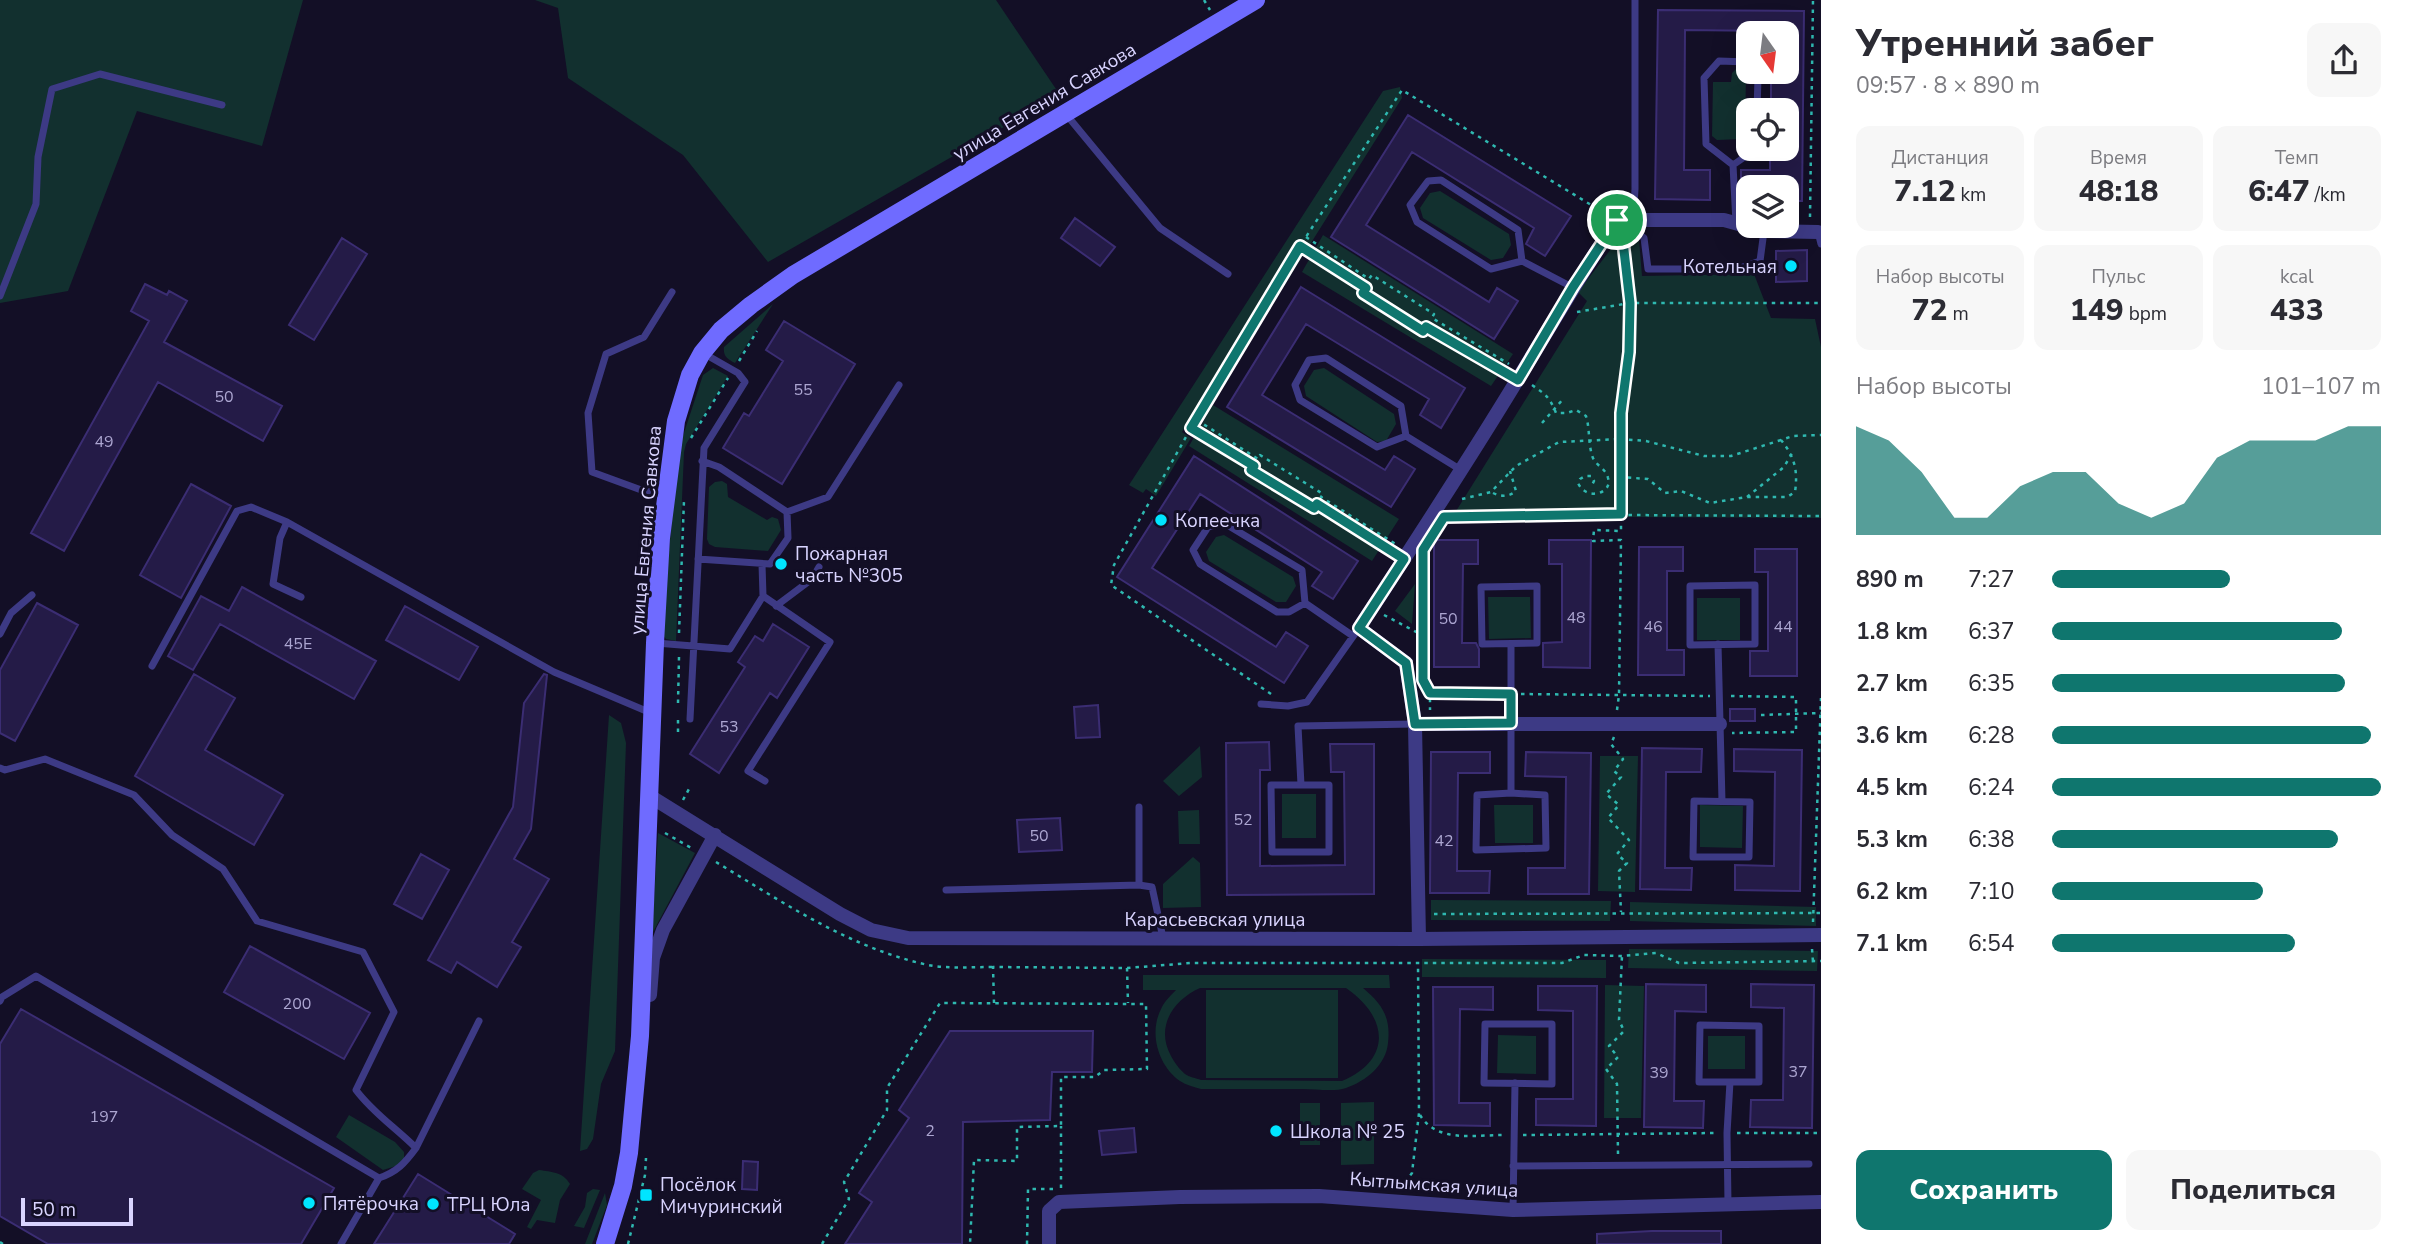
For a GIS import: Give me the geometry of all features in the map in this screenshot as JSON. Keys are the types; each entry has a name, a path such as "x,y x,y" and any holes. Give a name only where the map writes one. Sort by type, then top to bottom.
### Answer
{"main road":[{"name":"улица Евгения Савкова","path":"605,1244 628,1163 640,1036 655,643 666,494 676,421 690,375 702,353 731,322 793,275 1256,0"}],"street":[{"path":"1419,939 1415,724 1406,663 1356,632 1440,513 1461,470 1573,287 1619,227 1633,221 1724,220 1736,223"},
{"path":"1415,724 1720,724"},
{"name":"Карасьевская улица","path":"648,795 808,896 871,930 908,938 1419,939 1816,935"},
{"path":"640,1036 647,1024 653,958 663,930 715,835"},
{"name":"Кытлымская улица","path":"1049,1244 1049,1211 1059,1202 1305,1196 1397,1200 1513,1210 1821,1202"}],"lane":[{"path":"1633,221 1635,0"},
{"path":"1733,165 1706,145 1704,78 1719,61 1736,62"},
{"path":"0,296 36,204 38,157 52,89 100,74 222,105"},
{"path":"1065,113 1160,228 1228,274"},
{"path":"1733,165 1739,161"},
{"path":"1733,165 1736,223"},
{"path":"1522,261 1518,230 1441,180 1428,181 1410,205 1417,222 1491,269 1522,261 1573,287"},
{"path":"1619,227 1638,233 1644,238 1648,270 1737,269 1759,261 1763,238"},
{"path":"666,494 644,491 592,472 588,414 606,354 644,337 672,292"},
{"path":"690,719 704,448 745,382 738,373 702,353"},
{"path":"1406,436 1377,447 1300,400 1295,385 1309,360 1326,358 1401,406 1406,436 1461,470"},
{"path":"787,512 828,497 899,385"},
{"path":"702,461 719,467 787,512"},
{"path":"152,666 237,511 251,507 287,523 554,672 652,713"},
{"path":"698,559 770,564 788,538 787,512"},
{"path":"287,523 280,538 273,584 301,597"},
{"path":"1224,523 1302,570 1305,604 1289,612 1277,612 1200,564 1194,550 1208,527 1224,523"},
{"path":"655,643 730,649 762,596 762,564"},
{"path":"776,606 812,579 818,567"},
{"path":"1755,585 1755,644 1717,645 1690,645 1690,586 1755,585"},
{"path":"1537,586 1537,643 1511,644 1482,644 1481,587 1537,586"},
{"path":"0,634 11,613 32,594"},
{"path":"762,596 830,642 748,771 765,781"},
{"path":"1261,704 1288,706 1307,702 1356,632 1305,604"},
{"path":"1511,644 1511,793"},
{"path":"1717,645 1722,801"},
{"path":"1301,785 1298,726 1415,724"},
{"path":"0,768 5,770 46,759 134,795 172,835 223,869 257,921 363,952 394,1012 356,1090 372,1111 396,1128 416,1148"},
{"path":"1271,785 1301,785 1329,785 1329,852 1272,852 1271,785"},
{"path":"1511,793 1545,795 1546,848 1476,850 1477,795 1511,793"},
{"path":"1694,801 1722,801 1750,802 1749,858 1693,857 1694,801"},
{"path":"1139,807 1139,885"},
{"path":"946,890 1139,885 1152,887 1163,939"},
{"path":"0,1001 2,997 36,976 379,1178"},
{"path":"341,1244 379,1178 404,1165 416,1148 479,1021"},
{"path":"1485,1024 1552,1024 1552,1084 1515,1083 1484,1083 1485,1024"},
{"path":"1700,1026 1759,1026 1759,1082 1730,1082 1699,1082 1700,1026"},
{"path":"1728,1204 1727,1133 1730,1082"},
{"path":"1513,1210 1515,1083"},
{"path":"1513,1166 1809,1164"}],"path":[{"path":"1813,0 1816,236"},
{"path":"1813,5 1821,5"},
{"path":"1288,706 1111,585 1114,565 1191,428 1300,246 1402,90 1619,227 1630,303 1629,352 1623,382 1620,439 1621,531 1594,530 1593,541 1621,540"},
{"path":"1306,237 1369,279 1372,275 1434,314 1432,318 1544,392 1556,413 1576,410 1586,416 1592,457 1608,478 1605,489 1598,493 1583,491 1578,483 1584,476 1591,477 1594,481 1592,485"},
{"path":"1300,246 1366,288 1363,293 1423,331 1426,327 1520,376"},
{"path":"1567,313 1630,303 1821,303"},
{"path":"1542,423 1564,398"},
{"path":"1197,420 1258,459 1260,455 1323,494 1321,497 1410,557"},
{"path":"1191,428 1254,466 1251,470 1314,508 1317,504 1410,557"},
{"path":"1440,513 1470,495 1491,492 1510,471 1559,442 1591,439 1646,440 1704,456 1731,456 1793,436 1821,435"},
{"path":"1621,477 1648,479 1665,492 1681,491 1710,503 1747,497 1787,497 1795,492 1796,468 1792,453 1781,440"},
{"path":"1747,497 1784,467 1792,453"},
{"path":"1491,492 1504,496 1512,495 1516,491 1510,471"},
{"path":"1440,513 1821,516"},
{"path":"1410,557 1423,550 1423,680 1430,693 1797,697 1796,732"},
{"path":"1380,613 1423,636"},
{"path":"1813,962 1816,935 1813,914 1821,698"},
{"path":"1761,715 1821,713"},
{"path":"1428,914 1821,913"},
{"path":"994,1003 993,967 1127,968 1191,963 1562,963 1584,955 1656,953 1679,963 1821,961"},
{"path":"1619,1164 1617,1084 1606,1069 1618,1057 1609,1046 1624,1031 1619,1020 1622,956"},
{"path":"1418,962 1419,1113 1424,1122 1443,1135 1821,1133"},
{"path":"1127,968 1128,1003"},
{"path":"822,1244 849,1199 844,1182 887,1110 887,1088 940,1003 1146,1004 1147,1069 1104,1070 1095,1077 1061,1077 1061,1188 1028,1189 1027,1244"},
{"path":"970,1244 974,1160 1017,1161 1017,1126 1061,1126"},
{"path":"628,1244 645,1175 646,1149"}],"green space":[{"path":"0,0 303,0 262,146 137,111 68,291 0,303"},
{"path":"535,0 996,0 1060,95 768,262 683,155 568,78 558,8"},
{"path":"1736,69 1736,84 1746,84 1746,98 1736,98 1736,139 1717,140 1712,136 1713,82 1731,82 1732,73"},
{"path":"1400,87 1402,98 1262,321 1254,317 1231,354 1239,359 1202,420 1192,415 1182,432 1191,438 1156,496 1146,489 1143,493 1129,485 1383,91"},
{"path":"1440,191 1509,234 1511,245 1503,258 1491,260 1423,218 1420,208 1430,193"},
{"path":"1323,235 1513,354 1491,386 1302,272"},
{"path":"1639,239 1642,276 1754,274 1771,318 1815,319 1821,347 1821,518 1453,516 1587,301 1578,292 1611,249"},
{"path":"773,304 735,363 728,359 724,347"},
{"path":"713,368 728,376 686,444 684,452 676,641 666,639 661,633 679,448 703,375"},
{"path":"1324,368 1394,414 1396,424 1386,441 1377,442 1306,396 1304,386 1314,370"},
{"path":"1213,405 1399,519 1372,561 1189,446"},
{"path":"722,481 727,484 728,497 767,520 772,517 778,519 781,530 768,551 715,547 709,544 709,487"},
{"path":"1224,535 1293,577 1296,586 1286,602 1276,602 1209,561 1206,552 1216,537"},
{"path":"1415,584 1412,624 1395,611"},
{"path":"1488,597 1530,597 1531,638 1489,639"},
{"path":"1697,598 1740,598 1740,640 1697,640"},
{"path":"609,715 621,723 626,743 615,1051 601,1084 593,1139 587,1149 580,1151"},
{"path":"1200,746 1202,777 1179,796 1163,781"},
{"path":"1600,756 1638,756 1635,892 1598,891"},
{"path":"1282,794 1316,794 1316,838 1282,838"},
{"path":"1494,805 1533,805 1533,843 1495,843"},
{"path":"1700,805 1743,806 1742,848 1700,847"},
{"path":"1199,810 1200,844 1179,844 1178,811"},
{"path":"658,833 695,853 652,934"},
{"path":"1193,857 1200,863 1201,907 1163,908 1163,884"},
{"path":"1431,900 1611,901 1610,921 1431,920"},
{"path":"1630,902 1816,907 1816,926 1630,921"},
{"path":"1629,949 1818,951 1817,971 1628,968"},
{"path":"1422,959 1606,960 1606,978 1422,977"},
{"path":"1143,975 1389,975 1390,988 1363,988 1384,1012 1388,1026 1388,1043 1383,1058 1374,1071 1353,1085 1341,1089 1201,1089 1172,1075 1157,1048 1158,1017 1176,990 1143,990","holes":["1200,988 1346,988 1360,999 1370,1012 1377,1024 1379,1037 1377,1050 1370,1061 1359,1072 1342,1081 1201,1080 1183,1072 1174,1061 1167,1045 1165,1035 1169,1016 1182,1000"]},
{"path":"1605,985 1644,986 1641,1118 1604,1118"},
{"path":"1206,990 1338,990 1338,1078 1206,1078"},
{"path":"1498,1035 1536,1036 1536,1074 1497,1073"},
{"path":"1708,1036 1745,1036 1745,1069 1708,1069"},
{"path":"1374,1102 1374,1164 1341,1165 1341,1103"},
{"path":"1300,1103 1320,1103 1320,1145 1300,1145"},
{"path":"349,1115 395,1142 404,1152 404,1160 383,1170 336,1137"},
{"path":"539,1170 561,1175 570,1184 560,1200 555,1223 537,1220 531,1229 527,1227 541,1200 522,1189 533,1173"},
{"path":"593,1189 600,1190 584,1228 574,1226 585,1207 587,1193"},
{"path":"605,1193 607,1205 592,1244 585,1244"}],"building":[{"path":"1658,10 1804,11 1802,201 1799,201 1799,175 1741,175 1741,170 1770,170 1770,161 1799,161 1799,98 1771,98 1771,84 1799,84 1799,21 1736,21 1736,31 1685,30 1684,170 1710,170 1710,200 1655,199"},
{"path":"1408,115 1571,216 1545,256 1526,244 1534,228 1412,152 1366,225 1489,302 1497,288 1518,301 1494,339 1331,237"},
{"path":"1075,218 1115,247 1100,266 1061,238"},
{"path":"342,238 367,254 314,340 289,325"},
{"name":"Котельная","path":"1807,250 1807,281 1776,282 1776,251"},
{"path":"145,284 167,295 169,291 187,301 164,342 282,406 263,441 158,382 64,551 31,533 149,321 131,311"},
{"path":"1301,287 1465,388 1441,428 1420,415 1429,399 1306,324 1262,395 1385,470 1394,456 1415,469 1391,507 1227,407"},
{"path":"784,321 855,364 782,484 723,448 744,413 749,416 783,361 766,350"},
{"path":"1194,456 1358,561 1333,599 1312,586 1322,572 1200,494 1152,568 1276,647 1286,632 1308,646 1284,683 1117,577"},
{"path":"191,484 231,506 181,598 140,575"},
{"path":"1434,540 1478,540 1478,564 1463,564 1462,643 1476,643 1479,649 1479,667 1434,667"},
{"path":"1549,540 1591,540 1590,668 1543,667 1543,643 1562,642 1562,564 1549,564"},
{"path":"1639,547 1683,547 1683,571 1667,571 1667,650 1684,650 1684,675 1638,675"},
{"path":"1755,549 1797,549 1797,676 1750,676 1750,651 1768,651 1768,572 1755,572"},
{"path":"242,587 376,661 354,699 220,624 193,670 168,656 201,596 229,611"},
{"path":"37,603 78,625 15,741 0,733 0,670"},
{"path":"405,606 478,647 459,680 386,640"},
{"path":"773,624 809,647 777,698 770,693 719,773 690,754 745,667 738,662 755,636 763,641"},
{"path":"194,674 235,698 205,750 283,795 254,845 135,776"},
{"path":"544,674 547,675 531,829 514,859 549,879 512,942 521,947 497,987 457,962 451,973 428,960 513,807 524,703"},
{"path":"1098,705 1100,737 1076,738 1074,707"},
{"path":"1730,709 1755,709 1755,721 1730,721"},
{"path":"1269,742 1270,770 1260,770 1260,866 1345,865 1344,772 1331,772 1330,744 1374,744 1374,894 1227,895 1226,743"},
{"path":"1642,748 1702,749 1701,772 1666,772 1665,868 1692,868 1691,890 1640,889"},
{"path":"1734,749 1802,750 1800,891 1735,890 1735,865 1774,866 1775,772 1734,771"},
{"path":"1431,752 1490,752 1490,773 1458,773 1457,871 1490,871 1489,893 1430,893"},
{"path":"1526,752 1591,753 1589,894 1528,894 1528,868 1565,868 1566,777 1525,776"},
{"path":"1060,818 1062,850 1019,852 1017,820"},
{"path":"421,854 449,870 422,919 394,904"},
{"path":"250,946 370,1013 344,1059 224,992"},
{"path":"1646,984 1706,985 1706,1012 1675,1011 1674,1101 1704,1101 1703,1128 1644,1127"},
{"path":"1751,984 1814,985 1812,1128 1750,1127 1751,1100 1783,1100 1784,1008 1751,1007"},
{"path":"1538,986 1597,986 1596,1126 1536,1125 1536,1099 1573,1099 1573,1011 1538,1010"},
{"path":"1433,987 1493,987 1493,1010 1460,1009 1459,1103 1490,1103 1490,1126 1434,1125"},
{"path":"21,1009 334,1188 301,1244 48,1244 0,1216 0,1044"},
{"path":"950,1031 1093,1031 1092,1072 1052,1072 1050,1120 963,1122 962,1244 845,1244 872,1202 859,1193 909,1118 899,1110"},
{"path":"1134,1128 1136,1152 1102,1155 1099,1131"},
{"path":"743,1161 758,1162 757,1190 742,1189"},
{"name":"ТРЦ Юла","path":"418,1174 515,1234 509,1244 374,1244"},
{"path":"1721,1231 1721,1244 1597,1244 1597,1234"}],"place":[{"name":"Котельная","path":"1791,266"},
{"name":"Копеечка","path":"1161,520"},
{"name":"Пожарная часть №305","path":"781,564"},
{"name":"Школа № 25","path":"1276,1131"},
{"name":"Посёлок Мичуринский","path":"646,1195"},
{"name":"Пятёрочка","path":"309,1203"},
{"name":"ТРЦ Юла","path":"433,1204"}],"route":[{"path":"1617,220 1633,221 1622,233 1630,303 1629,352 1621,413 1621,514 1444,517 1423,550 1423,680 1430,693 1511,694 1511,723 1415,724 1406,663 1359,628 1404,559 1317,504 1314,508 1251,470 1254,466 1191,428 1300,246 1366,288 1363,293 1423,331 1426,327 1518,380 1573,287 1617,220"}]}
